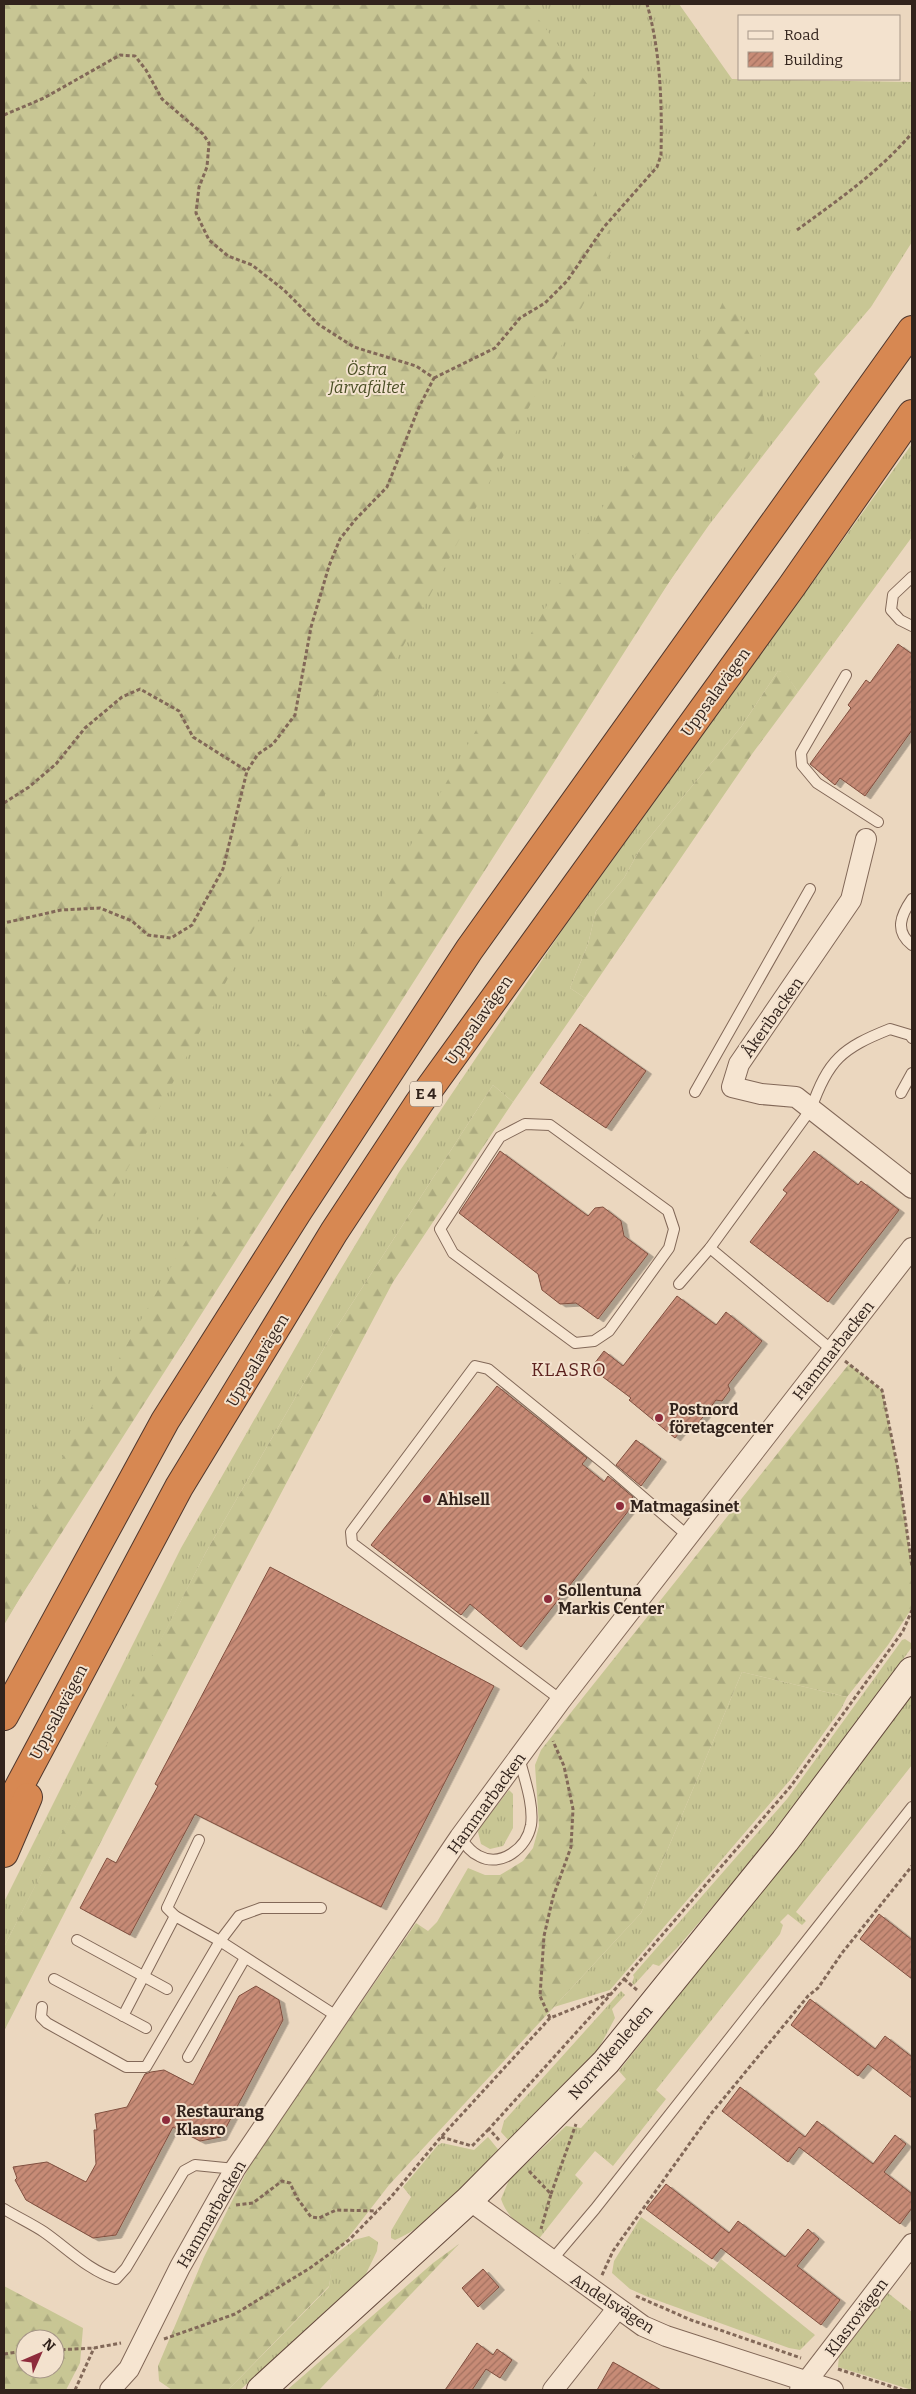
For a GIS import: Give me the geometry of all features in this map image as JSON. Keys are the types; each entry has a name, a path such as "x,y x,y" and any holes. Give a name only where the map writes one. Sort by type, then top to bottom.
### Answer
{"highway":[{"name":"E 4","path":"4,1716 165,1421 298,1211 447,983 741,567 912,330"},
{"name":"Uppsalavägen","path":"4,1815 179,1487 334,1232 419,1103 792,586 912,414"},
{"path":"4,1853 90,1651"}],"main road":[{"name":"Norrvikenleden","path":"261,2390 469,2200 606,2062 785,1841 912,1671"}],"street":[{"name":"Åkeribacken","path":"866,839 850,900 739,1064 732,1088 761,1094 796,1097 912,1188"},
{"name":"Hammarbacken","path":"110,2390 129,2369 180,2266 234,2169 460,1837 560,1700 912,1248"},
{"name":"Andelsvägen","path":"469,2200 556,2254 617,2310 643,2326 803,2386 832,2390"},
{"name":"Klasrovägen","path":"803,2386 912,2244"},
{"path":"553,2390 617,2310"}],"lane":[{"path":"912,577 893,595 891,610 900,620 912,626"},
{"path":"846,676 801,753 802,766 817,783 878,822"},
{"path":"695,1092 810,889"},
{"path":"912,899 903,912 901,926 904,939 912,945"},
{"path":"679,1284 710,1248 811,1109 819,1087 833,1062 863,1040 890,1029 910,1035 912,1038"},
{"path":"901,1093 912,1073"},
{"path":"525,1124 550,1125 612,1170 668,1211 674,1229 669,1248 609,1331 594,1341 575,1343 453,1253 446,1244 440,1229 500,1137 525,1124"},
{"path":"710,1248 832,1350"},
{"path":"560,1700 352,1543 351,1532 475,1366 496,1375 606,1465 688,1536"},
{"path":"460,1837 468,1848 479,1857 492,1860 506,1857 521,1847 531,1826 531,1808 519,1756"},
{"path":"556,2254 595,2209 912,1807"},
{"path":"199,1840 167,1908 174,1916 220,1941 338,2017"},
{"path":"42,2007 41,2018 47,2023 126,2068 146,2067 220,1941 239,1916 261,1908 320,1908"},
{"path":"123,2016 174,1916"},
{"path":"77,1940 167,1989"},
{"path":"188,2057 245,1958"},
{"path":"54,1979 146,2028"},
{"path":"4,2209 43,2232 100,2271 116,2278 126,2268 184,2171 195,2165 234,2169"}],"path":[{"path":"4,923 61,910 100,908 132,921 148,935 171,938 192,925 223,869 247,771 258,754 273,744 295,715 311,627 322,595 328,566 340,539 355,520 387,487 419,408 434,378 494,348 520,318 545,303 567,281 604,227 657,167 661,155 660,75 655,32 648,4"},
{"path":"4,115 44,98 120,55 135,56 146,70 162,99 203,134 209,143 207,167 199,187 196,213 209,240 228,256 252,265 284,290 318,324 354,347 416,366 434,378"},
{"path":"797,230 862,181 897,151 912,133"},
{"path":"4,803 29,787 56,764 85,728 122,697 140,689 179,711 193,737 247,771"},
{"path":"832,1350 882,1390 898,1469 912,1567"},
{"path":"441,2137 472,2146 611,1994 791,1786 903,1632 912,1610"},
{"path":"543,1724 564,1766 573,1808 571,1847 553,1897 544,1936 540,1996 550,2018"},
{"path":"602,2275 613,2251 710,2115 808,1996 818,1988 842,1953 912,1866"},
{"path":"624,1978 639,1991"},
{"path":"163,2339 236,2314 310,2268 349,2240 378,2211 441,2137 550,2018 567,2009 611,1994"},
{"path":"556,2254 540,2231 551,2194 580,2115"},
{"path":"489,2129 505,2146"},
{"path":"525,2167 551,2194"},
{"path":"220,2195 236,2205 253,2203 282,2181 290,2183 297,2198 311,2217 319,2218 336,2210 378,2211"},
{"path":"594,2270 609,2281"},
{"path":"632,2295 691,2320 902,2390"},
{"path":"65,2349 94,2348 122,2343"},
{"path":"75,2390 94,2348"}],"green space":[{"name":"Östra Järvafältet","path":"4,4 679,4 732,79 912,82 912,242 871,307 814,374 820,382 709,525 490,838 287,1141 4,1625"},
{"name":"Östra Järvafältet","path":"4,4 527,4 595,94 593,184 614,246 4,1403"},
{"path":"727,293 760,353 765,432 4,1623 4,1561 625,468 675,407"},
{"path":"912,444 912,537 798,692 785,673 778,671 741,727 640,849 624,878 596,911 588,944 570,988 585,998 513,1102 493,1085 331,1336 206,1552 4,1947 4,1902 181,1548 330,1287 399,1172 563,929"},
{"path":"778,671 785,672 798,692 752,754 585,998 570,988 588,944 596,911 624,878 640,849 741,727"},
{"path":"493,1085 513,1102 393,1282 234,1582 4,2031 4,1947 206,1552 331,1336"},
{"path":"849,1364 882,1390 898,1469 912,1567 912,1608 888,1645 847,1697 742,1672 641,1913 389,2185 334,2256 329,2286 228,2390 172,2390 159,2381 158,2366 204,2257 252,2161 416,1923 428,1931 437,1922 468,1868 485,1875 500,1875 523,1861 533,1848 539,1826 535,1765 541,1750"},
{"path":"905,1639 911,1643 912,1647 768,1838 677,1948 659,1966 653,1964 634,1985 632,1983 633,1975 787,1799 902,1640"},
{"path":"742,1672 847,1697 841,1709 790,1780 610,1990 554,2007 641,1913"},
{"path":"912,1689 912,1765 796,1912 806,1921 802,1925 788,1914 780,1922 783,1925 780,1934 656,2090 666,2099 613,2166 595,2151 575,2175 583,2183 538,2240 516,2222 504,2206 501,2199 509,2180 566,2126 581,2128 626,2079 619,2071 804,1835"},
{"path":"509,1790 513,1794 513,1828 503,1846 490,1849 481,1844 478,1832"},
{"path":"621,1991 625,1995 612,2009 615,2018 600,2046 588,2061 510,2142 501,2132 504,2121"},
{"path":"488,2137 501,2153 451,2201 423,2224 395,2240 391,2238 391,2231 411,2197 403,2187 438,2145 442,2143 474,2150"},
{"path":"641,2217 714,2269 721,2259 815,2335 800,2350 789,2348 630,2289 612,2273 614,2261"},
{"path":"369,2236 378,2242 377,2251 363,2280 240,2390 228,2390 329,2287 333,2256 354,2240"},
{"path":"459,2244 319,2390 287,2390 433,2263"},
{"path":"4,2286 83,2328 80,2363 66,2390 4,2390"},
{"path":"888,2293 912,2312 912,2390 838,2367 839,2356"}],"building":[{"path":"898,644 912,654 912,730 865,796 840,778 835,785 810,764 851,708 848,705 866,680 870,683"},
{"path":"580,1024 646,1071 606,1128 540,1083"},
{"path":"500,1151 588,1216 595,1208 603,1207 621,1221 624,1236 648,1254 598,1319 576,1303 560,1304 542,1290 538,1274 459,1213"},
{"path":"814,1151 858,1185 861,1181 899,1210 828,1302 750,1242 787,1193 783,1190"},
{"path":"677,1296 716,1325 726,1312 762,1341 728,1385 730,1390 722,1401 716,1400 692,1431 685,1425 675,1438 629,1400 631,1398 591,1368 604,1351 623,1366"},
{"path":"497,1386 587,1458 582,1464 604,1482 608,1476 633,1497 629,1502 633,1505 521,1647 470,1604 461,1615 371,1545"},
{"path":"636,1440 661,1459 641,1486 616,1465"},
{"path":"270,1567 494,1686 381,1907 195,1814 130,1935 80,1908 107,1858 116,1863 158,1786 155,1784"},
{"path":"879,1914 912,1940 912,1979 860,1939"},
{"path":"256,1986 279,2000 283,2020 221,2137 200,2141 173,2127 116,2235 93,2238 26,2200 15,2180 17,2178 13,2167 47,2162 86,2182 96,2164 94,2130 97,2130 95,2114 127,2107 145,2074 151,2072 164,2070 193,2085 239,1996"},
{"path":"810,1999 875,2049 885,2036 912,2057 912,2098 868,2064 858,2076 791,2025"},
{"path":"740,2087 805,2137 817,2121 873,2164 895,2135 906,2144 884,2172 912,2194 912,2208 900,2224 799,2147 788,2162 722,2111"},
{"path":"666,2184 729,2233 738,2221 785,2257 808,2229 819,2239 797,2266 840,2300 821,2325 721,2248 712,2259 646,2209"},
{"path":"483,2269 499,2287 478,2307 462,2288"},
{"path":"477,2343 493,2355 497,2349 512,2360 500,2378 486,2369 472,2390 445,2390"},
{"path":"613,2362 661,2390 597,2390"}],"place":[{"name":"Postnord företagcenter","path":"659,1418"},
{"name":"Ahlsell","path":"427,1499"},
{"name":"Matmagasinet","path":"620,1506"},
{"name":"Sollentuna Markis Center","path":"548,1599"},
{"name":"Restaurang Klasro","path":"166,2120"}],"district":[{"name":"KLASRO","path":"569,1370"}]}
